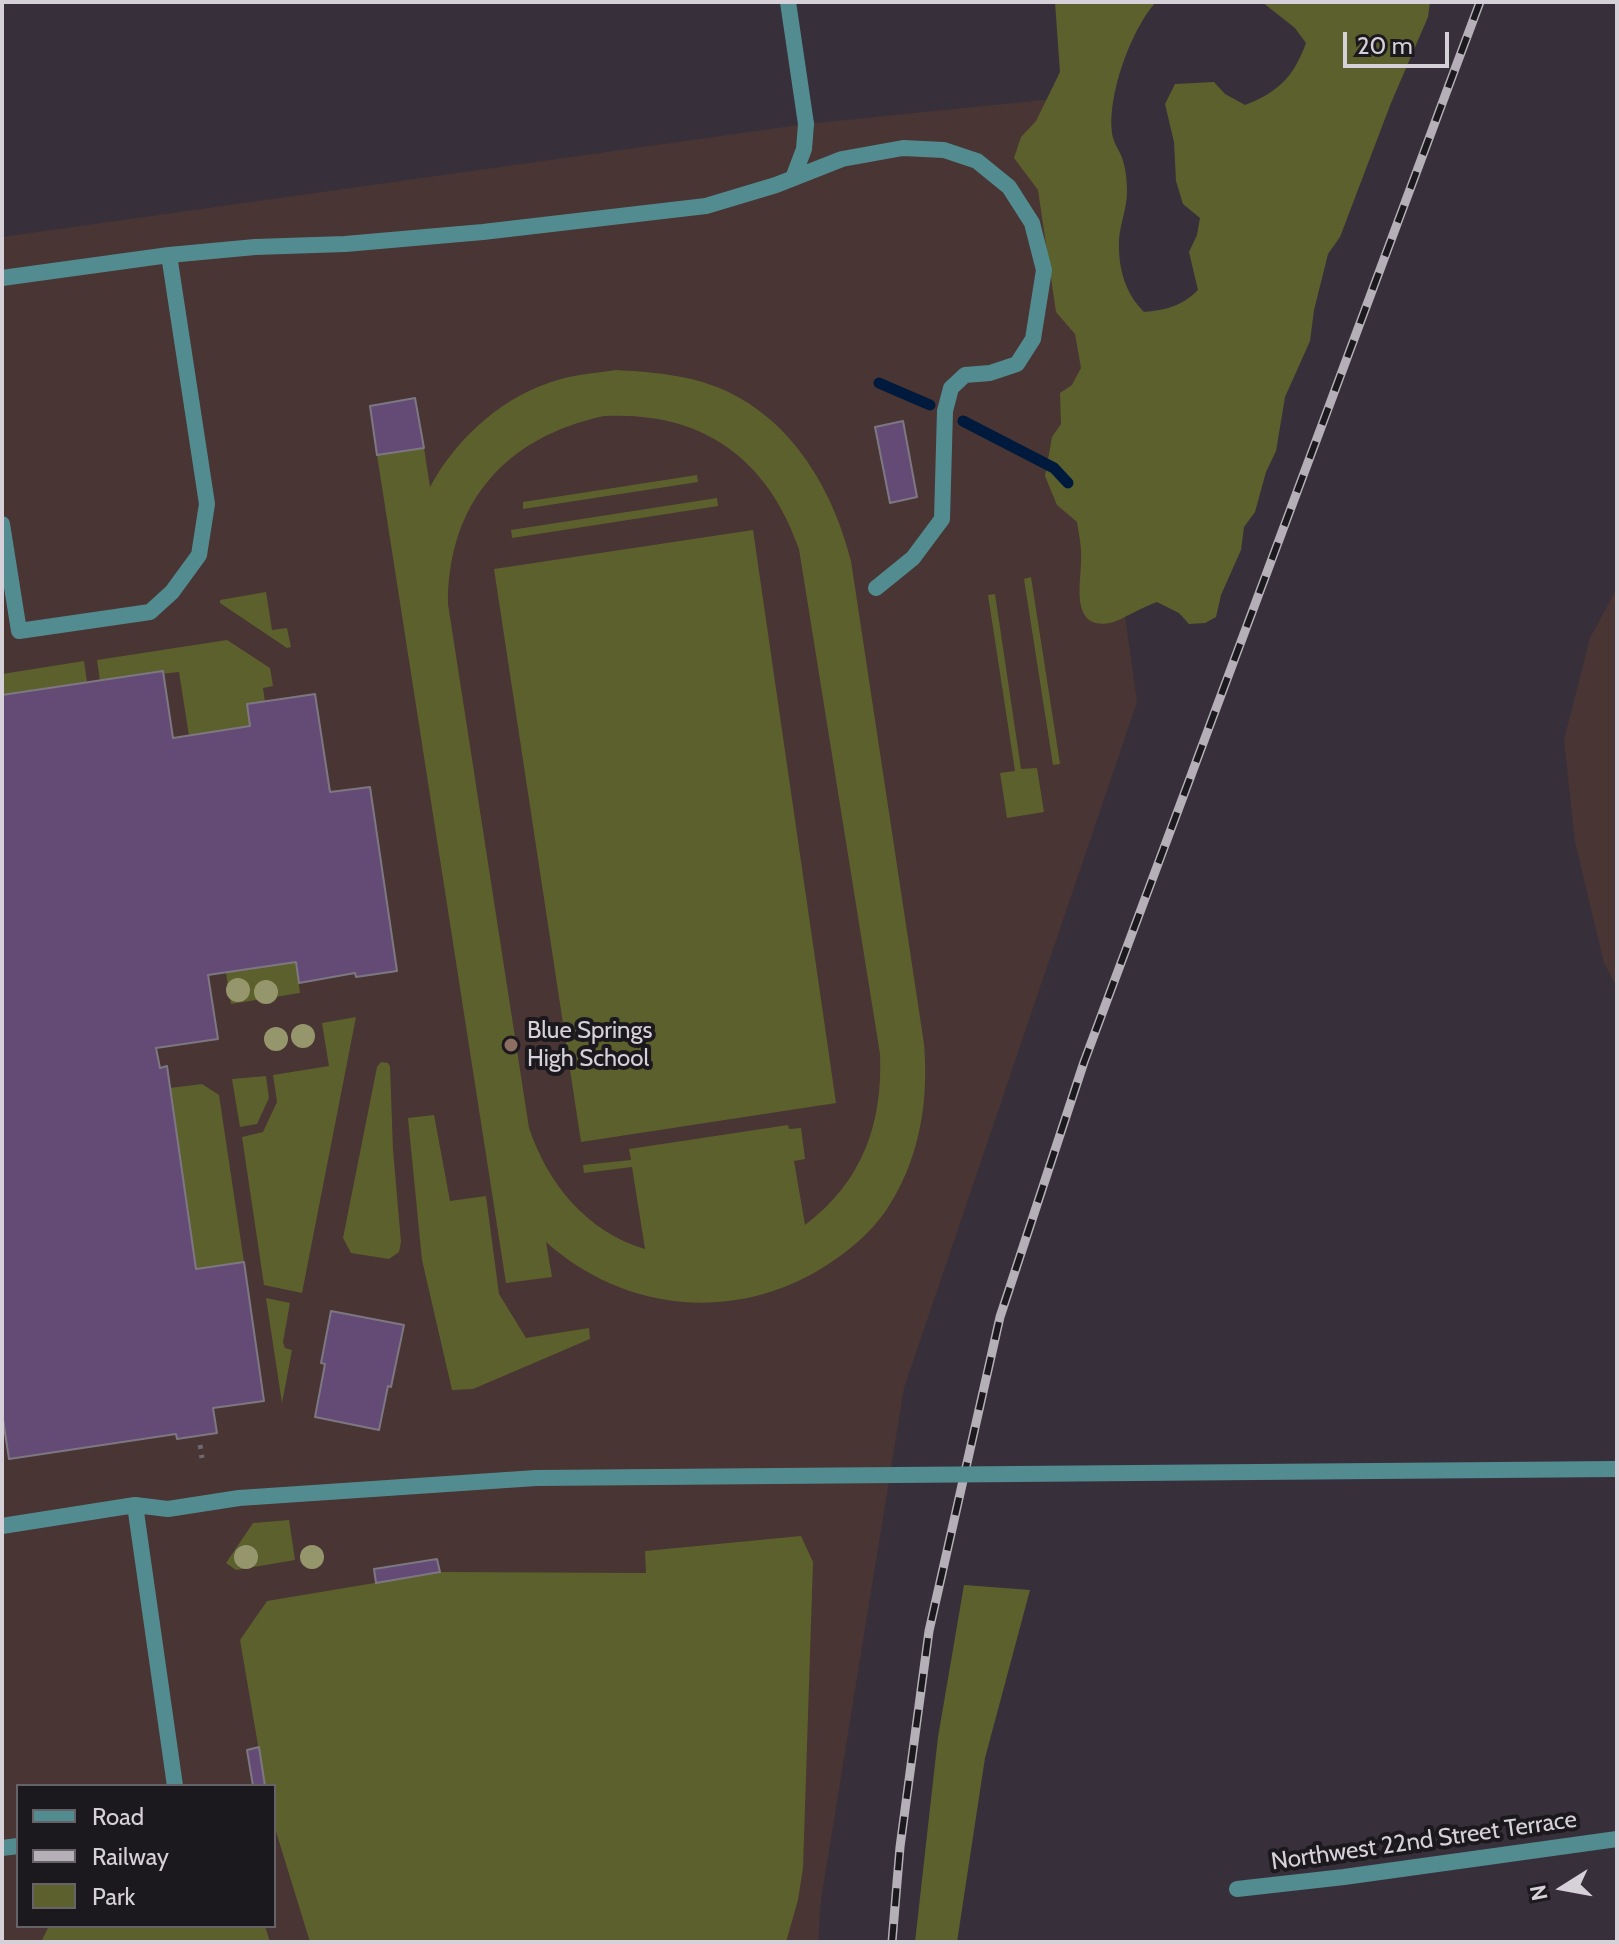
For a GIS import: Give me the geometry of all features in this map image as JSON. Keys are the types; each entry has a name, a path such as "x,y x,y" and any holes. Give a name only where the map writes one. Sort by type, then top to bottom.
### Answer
{"street":[{"path":"788,2 806,124 804,149 793,178"},
{"path":"2,278 169,255 255,247 345,244 706,206 842,159 903,148 944,150 977,161 1009,187 1032,223 1044,270 1033,339 1017,364 990,373 965,375 951,388 945,411 942,519 913,558 876,588"},
{"path":"2,524 19,631 150,612 172,592 199,555 207,504 169,255"},
{"path":"2,1526 135,1505 168,1509 239,1498 536,1478 1617,1469"},
{"path":"135,1505 175,1784"},
{"name":"Northwest 22nd Street Terrace","path":"1237,1889 1617,1839"}],"path":[{"path":"200,1445 202,1458"}],"shaded area":[{"name":"Blue Springs High School","path":"1053,99 1137,702 904,1388 821,1900 818,1942 2,1942 2,237 806,124"},
{"path":"1617,588 1617,987 1604,963 1575,842 1564,740 1590,638"}],"green space":[{"path":"1055,2 1156,2 1138,29 1123,64 1111,118 1113,137 1123,161 1127,185 1119,240 1120,260 1127,288 1144,312 1173,306 1198,290 1189,252 1200,218 1183,204 1176,181 1174,142 1165,104 1175,84 1214,82 1225,94 1245,105 1284,82 1306,43 1295,28 1262,2 1430,2 1428,17 1391,103 1340,237 1328,254 1310,341 1285,397 1276,451 1266,472 1255,512 1244,527 1241,550 1221,595 1216,617 1205,623 1189,624 1179,613 1157,602 1110,623 1097,623 1089,619 1080,603 1081,551 1077,522 1057,505 1045,476 1052,437 1061,424 1060,393 1072,385 1081,368 1075,334 1056,312 1038,190 1014,158 1021,137 1036,121 1060,72"},
{"path":"616,370 685,378 724,390 749,403 790,439 807,460 833,509 851,561 924,1044 923,1110 914,1152 897,1193 879,1220 843,1254 793,1284 757,1296 720,1302 683,1302 646,1296 611,1284 577,1266 546,1242 552,1277 506,1283 377,455 424,448 430,487 454,451 469,435 521,395 561,379","holes":["604,416 671,422 700,432 726,446 749,465 769,489 799,549 880,1054 878,1104 865,1150 841,1190 805,1225 794,1161 805,1159 801,1128 789,1129 788,1125 629,1149 631,1160 583,1165 584,1173 632,1167 645,1249 605,1231 572,1203 547,1168 529,1128 448,604 451,567 459,535 472,505 489,480 512,458 538,440 569,426"]},
{"path":"697,475 698,482 523,509 523,502"},
{"path":"717,498 718,506 512,538 511,530"},
{"path":"753,530 836,1103 581,1142 494,569"},
{"path":"1031,577 1060,764 1053,765 1024,579"},
{"path":"266,592 272,630 287,628 291,647 287,648 220,603 220,600"},
{"path":"995,594 1021,769 1037,768 1044,812 1007,818 1000,773 1015,771 988,595"},
{"path":"227,640 270,668 273,686 263,688 265,702 247,704 250,726 189,736 179,672 100,681 97,660"},
{"path":"84,661 87,682 2,695 2,674"},
{"path":"296,962 300,993 231,1004 226,973"},
{"path":"356,1017 302,1293 264,1285 242,1137 263,1132 277,1102 273,1075 329,1066 322,1023"},
{"path":"381,1062 390,1066 401,1242 399,1252 389,1259 351,1253 343,1238 377,1067"},
{"path":"266,1076 269,1098 257,1124 240,1127 232,1079"},
{"path":"202,1084 219,1095 244,1262 196,1269 170,1088"},
{"path":"434,1115 450,1201 486,1196 499,1294 526,1338 589,1328 590,1339 473,1389 452,1390 422,1260 408,1118"},
{"path":"266,1298 290,1303 283,1342 285,1348 292,1350 282,1403"},
{"path":"289,1520 295,1560 236,1570 226,1563 253,1523"},
{"path":"801,1536 813,1562 803,1868 786,1942 310,1942 276,1832 276,1784 265,1784 240,1640 267,1601 440,1572 646,1573 645,1551"},
{"path":"964,1585 1030,1590 985,1758 957,1942 915,1942 938,1737"},
{"path":"48,1928 266,1928 270,1942 41,1942"}],"building":[{"path":"415,398 424,448 377,455 370,406"},
{"path":"903,421 917,497 890,503 875,427"},
{"path":"163,671 173,738 250,726 247,704 315,694 330,792 370,787 397,971 356,977 355,973 299,983 296,962 208,975 218,1039 156,1048 160,1068 167,1066 196,1269 244,1262 264,1401 213,1408 217,1433 177,1439 176,1434 9,1459 2,1413 2,695"},
{"path":"331,1311 404,1325 379,1430 315,1417"},
{"path":"437,1559 440,1572 376,1583 374,1569"},
{"path":"259,1747 265,1784 253,1784 247,1750"}],"waterway":[{"path":"879,383 930,405"},
{"path":"963,421 1054,468 1068,483"}],"railway":[{"path":"892,1942 900,1847 929,1631 1000,1317 1084,1062 1480,2"}],"place":[{"name":"Blue Springs High School","path":"511,1045"}]}
